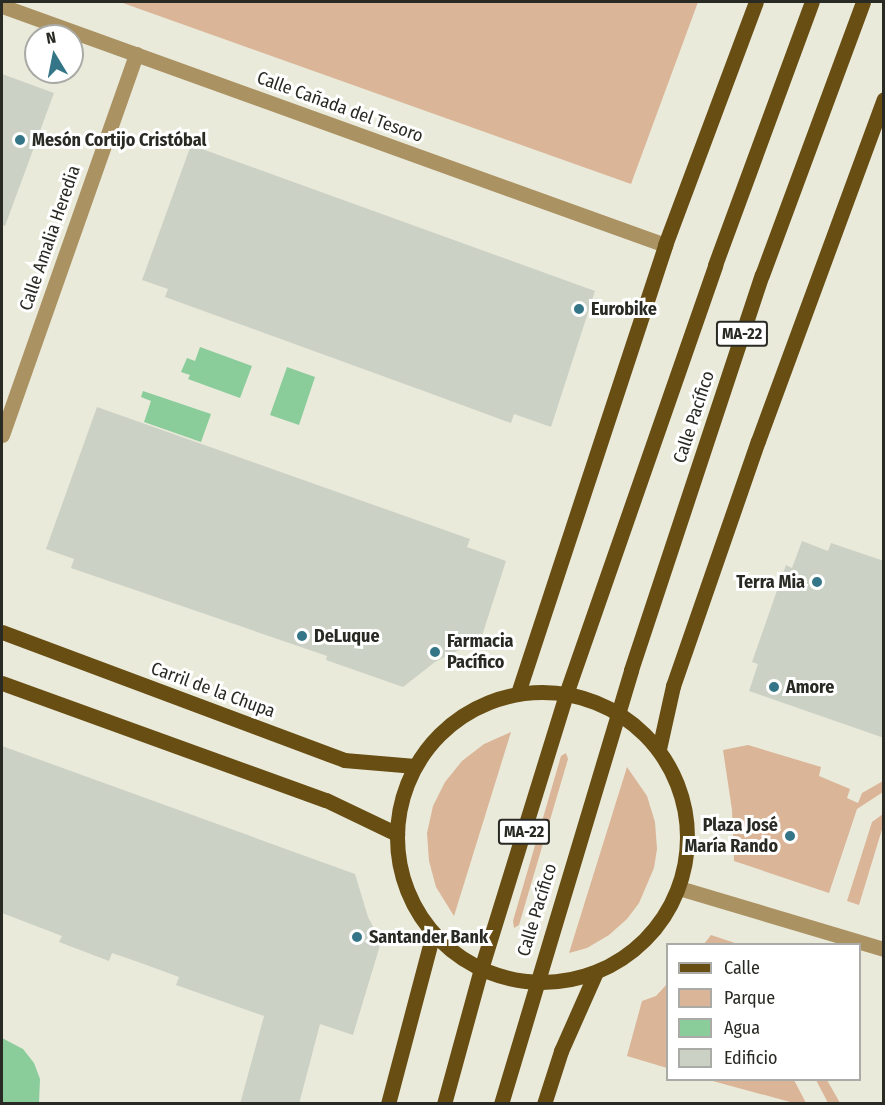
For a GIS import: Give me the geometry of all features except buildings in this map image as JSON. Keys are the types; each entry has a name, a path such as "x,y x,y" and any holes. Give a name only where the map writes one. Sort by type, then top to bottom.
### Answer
{"main road":[{"path":"518,693 665,245 756,2"},
{"name":"Calle Pacífico","path":"444,1104 481,969 566,694 715,265 812,2"},
{"name":"Calle Pacífico","path":"501,1104 535,982 617,712 762,275 863,2"},
{"path":"659,749 676,675 758,441 884,99"},
{"name":"Carril de la Chupa","path":"2,632 344,760 415,766"},
{"path":"2,683 326,800 397,834"},
{"name":"Calle Pacífico","path":"518,693 566,694 617,712 640,728 659,749 681,793 688,841 679,888 659,924 631,952 596,972 566,981 535,982 481,969 456,955 433,934 410,900 398,861 397,834 415,766 445,726 478,704 518,693"},
{"path":"388,1104 433,934"},
{"path":"544,1104 561,1051 596,972"}],"street":[{"name":"Calle Cañada del Tesoro","path":"2,6 665,245"},
{"name":"Calle Amalia Heredia","path":"2,435 136,54"},
{"path":"679,888 861,943"},
{"path":"861,943 884,950"}],"green space":[{"path":"120,2 698,2 631,184"},
{"path":"511,732 454,916 436,887 429,861 427,833 433,806 445,782 462,761 484,744"},
{"path":"748,745 821,767 819,776 850,789 847,798 858,803 862,793 883,781 883,792 857,809 829,893 734,861 732,810 723,750"},
{"path":"566,753 568,759 519,925 514,928 513,921 561,756"},
{"path":"627,767 647,796 655,822 657,849 654,868 639,903 627,919 609,935 587,948 569,953"},
{"path":"883,814 883,826 859,905 847,901 872,822"},
{"path":"711,935 735,943 705,943"},
{"path":"666,985 666,1068 627,1056 642,1001 656,996"},
{"path":"713,1081 795,1081 806,1103 794,1103"},
{"path":"817,1081 828,1081 840,1103 828,1103"}],"water":[{"path":"200,347 252,366 240,398 188,379 190,375 181,372 187,358 195,361"},
{"path":"287,367 315,377 299,425 270,415"},
{"path":"143,391 211,414 201,442 144,422 151,401 141,397"},
{"path":"2,1038 23,1049 34,1063 40,1079 39,1103 2,1103"}],"place":[{"name":"Mesón Cortijo Cristóbal","path":"20,140"},
{"name":"Eurobike","path":"579,309"},
{"name":"Terra Mia","path":"817,582"},
{"name":"DeLuque","path":"302,636"},
{"name":"Farmacia Pacífico","path":"435,652"},
{"name":"Amore","path":"774,687"},
{"name":"Plaza José María Rando","path":"790,836"},
{"name":"Santander Bank","path":"357,937"}]}
